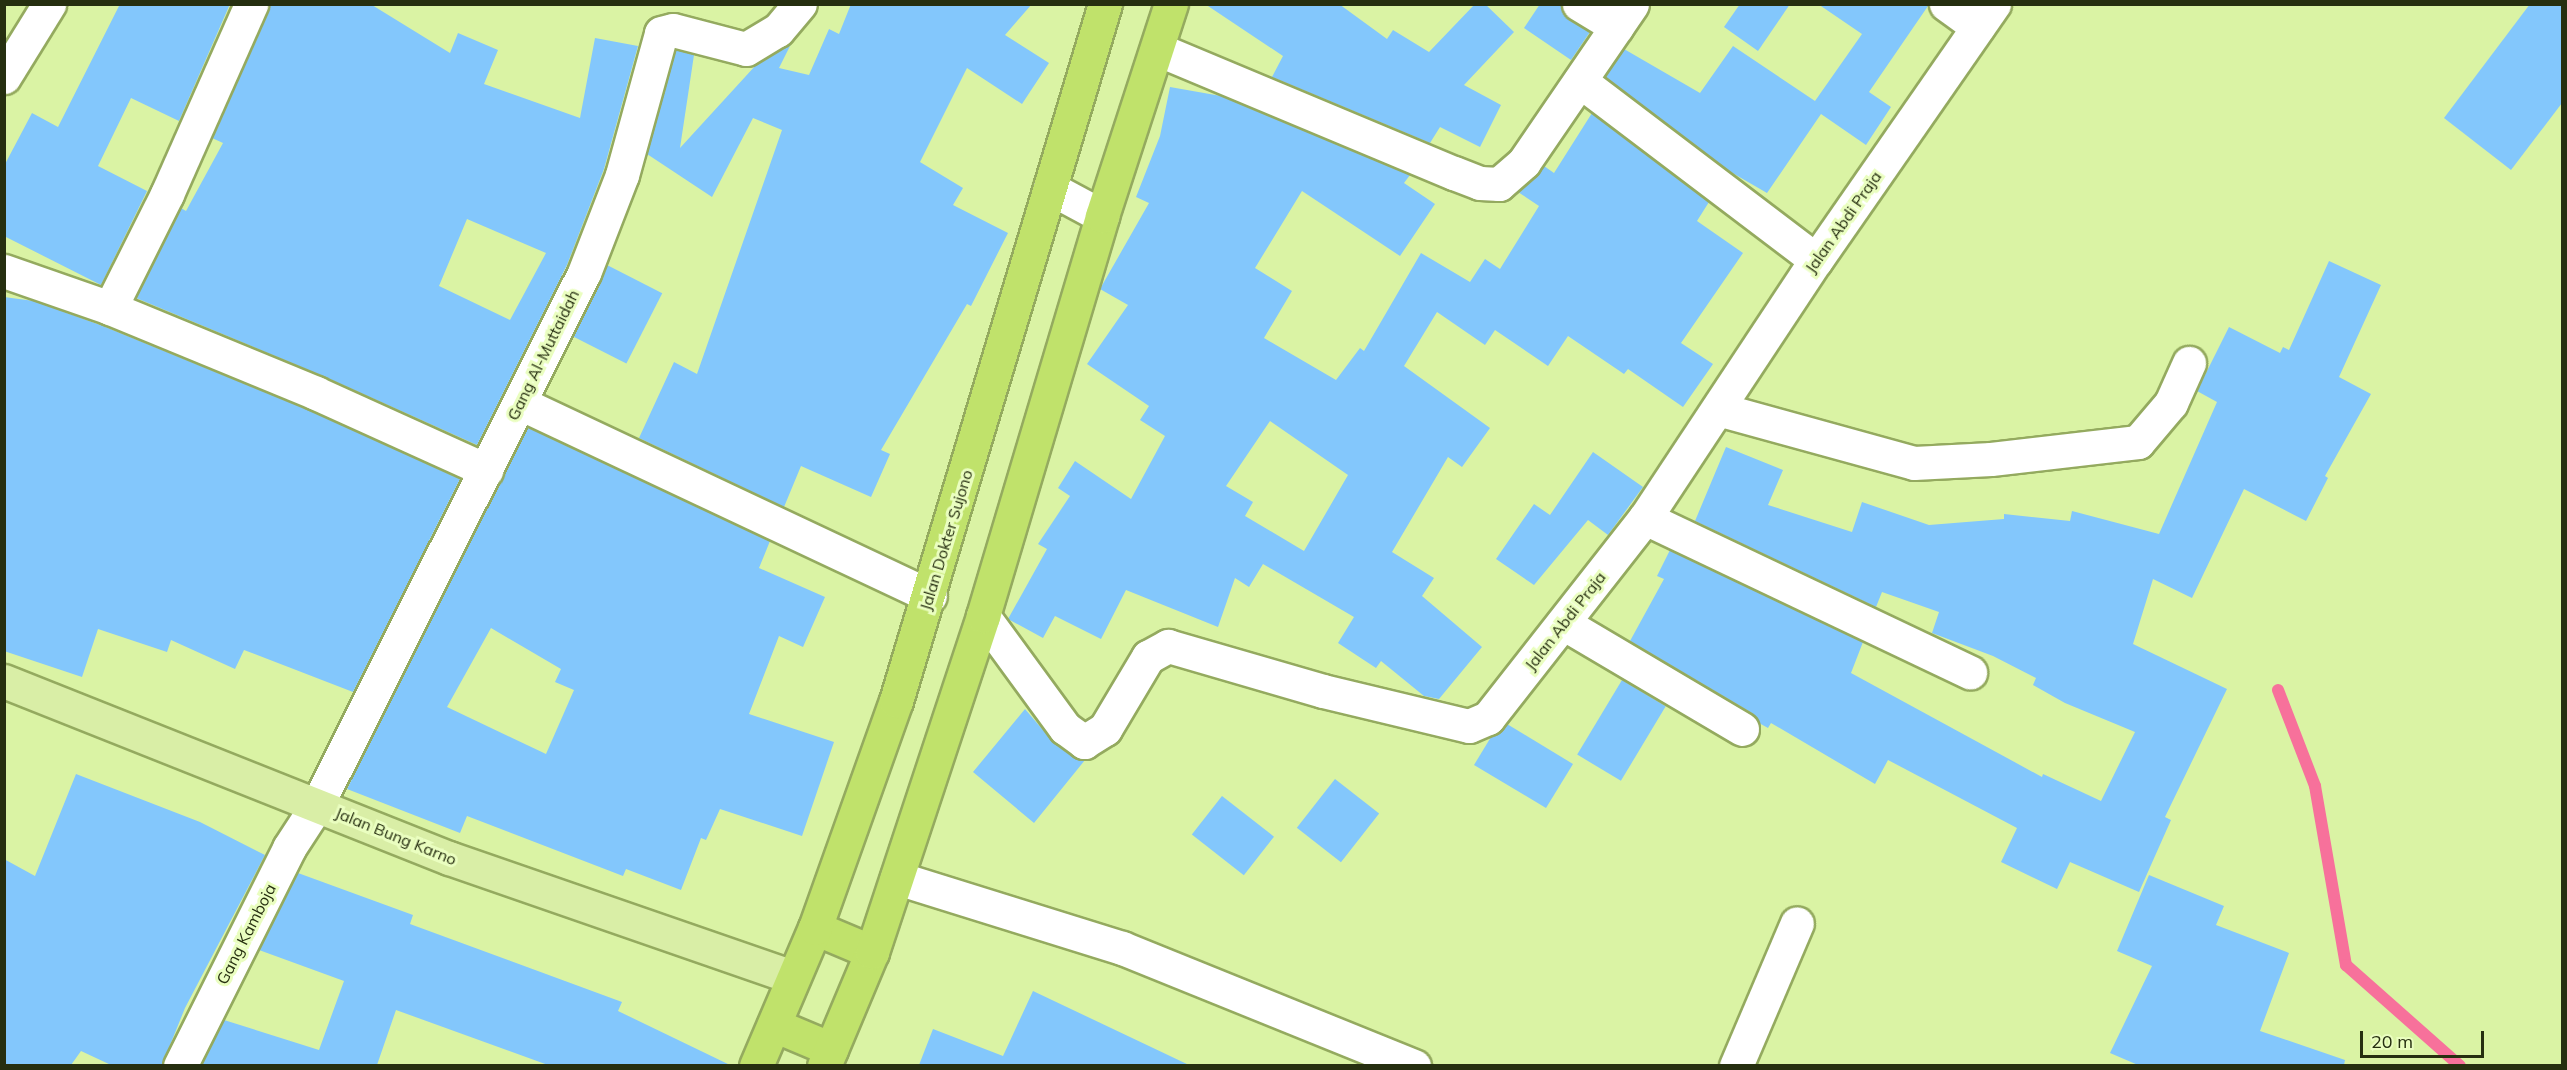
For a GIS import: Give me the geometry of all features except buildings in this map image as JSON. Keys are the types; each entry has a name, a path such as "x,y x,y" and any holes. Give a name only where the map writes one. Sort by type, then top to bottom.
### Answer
{"highway":[{"name":"Jalan Dokter Sujono","path":"756,1065 814,928 930,596 1105,4"},
{"path":"774,1025 828,1057 872,952 983,616 1102,216 1171,4"},
{"path":"814,928 872,952"}],"main road":[{"name":"Jalan Bung Karno","path":"4,681 449,858 793,977"}],"street":[{"path":"4,77 49,4"},
{"path":"110,308 167,194 251,4"},
{"name":"Gang Al-Muttaidah","path":"317,805 520,403 605,225 661,33 673,30 746,49 778,30 800,4"},
{"path":"1157,49 1480,183 1499,184 1514,175 1624,16 1579,4"},
{"path":"1946,4 1986,16"},
{"name":"Jalan Abdi Praja","path":"983,616 1065,728 1084,742 1093,740 1105,729 1148,657 1168,646 1300,685 1468,726 1488,718 1645,518 1816,260 1986,16"},
{"path":"1580,81 1816,260"},
{"path":"1050,188 1102,216"},
{"path":"4,271 110,308 316,393 486,470"},
{"path":"1718,410 1914,464 1991,459 2138,442 2171,404 2189,363"},
{"path":"520,403 930,596"},
{"path":"1645,518 1970,672"},
{"path":"1563,623 1742,729"},
{"name":"Gang Kamboja","path":"180,1065 289,848 317,805"},
{"path":"897,878 1122,948 1414,1065"},
{"path":"1736,1065 1797,923"}],"waterway":[{"path":"2278,690 2315,786 2346,965 2460,1066"}]}
